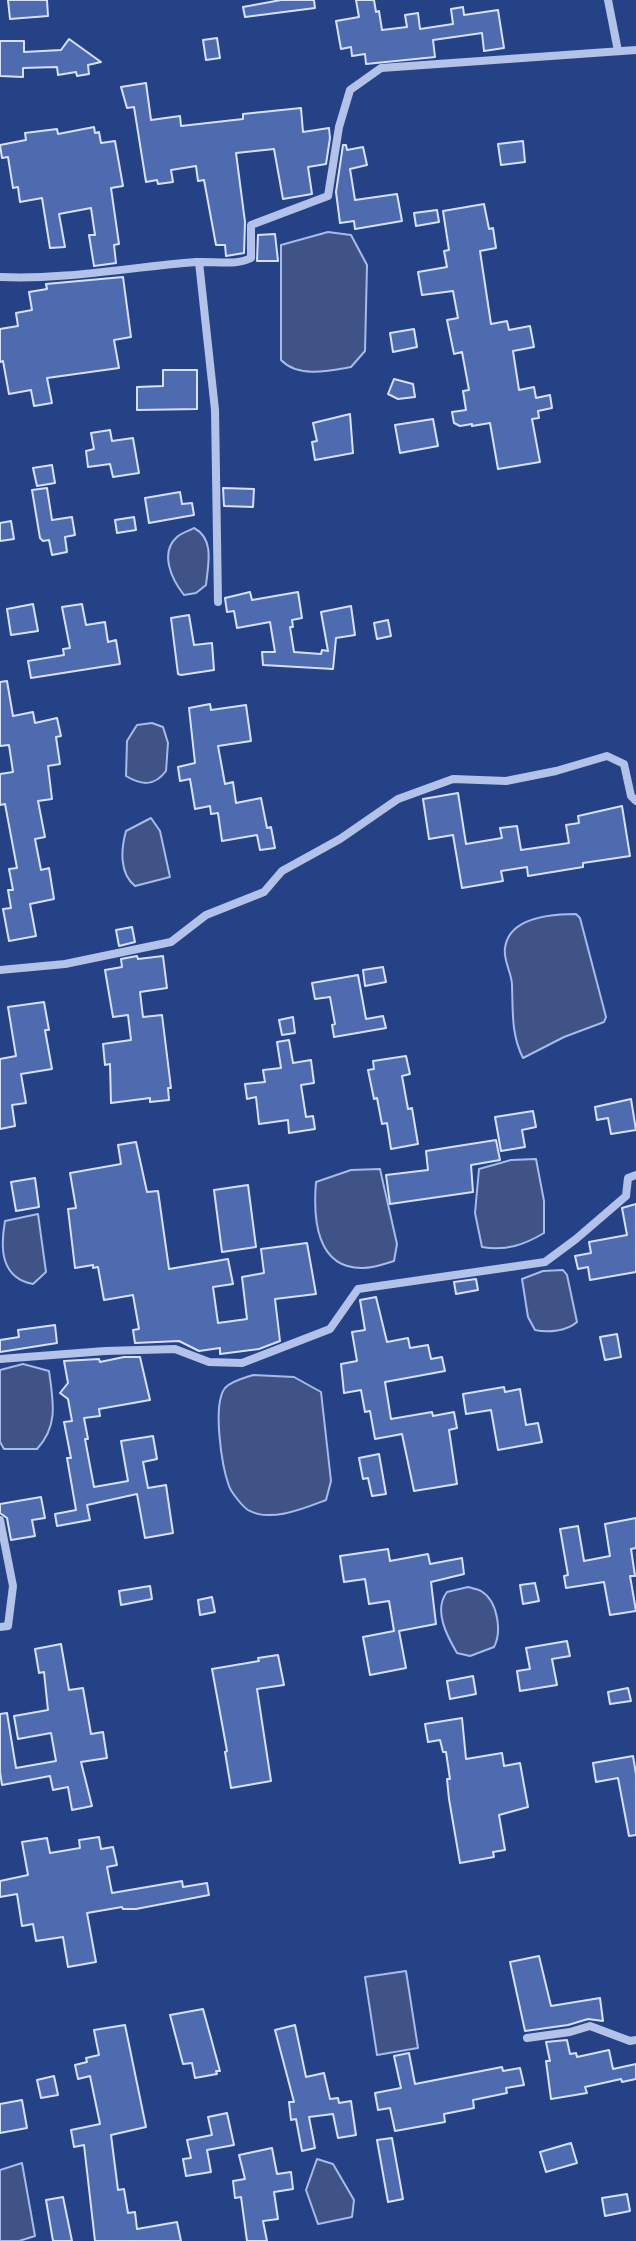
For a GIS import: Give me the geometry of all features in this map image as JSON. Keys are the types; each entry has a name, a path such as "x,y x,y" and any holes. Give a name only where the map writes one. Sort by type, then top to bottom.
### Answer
{"street":[{"path":"608,0 618,51"},
{"path":"0,277 41,279 199,262 243,262 251,258 251,225 328,196 339,127 350,90 381,68 636,50"},
{"path":"199,262 215,410 218,602"},
{"path":"0,970 65,964 171,942 206,915 264,892 282,871 340,839 398,799 453,779 506,781 607,756 624,764 631,796 636,801"},
{"path":"0,1359 175,1349 209,1362 242,1363 330,1329 358,1289 545,1262 626,1196 628,1178 636,1175"},
{"path":"0,1520 13,1586 8,1626 0,1627"},
{"path":"527,2038 590,2026 630,2041 636,2040"}],"water":[{"path":"328,232 351,235 367,265 365,351 351,367 305,371 288,366 281,360 281,245"},
{"path":"194,528 201,533 208,546 206,585 196,593 184,595 169,566 169,551 177,537"},
{"path":"152,723 163,727 168,743 166,771 157,780 142,783 126,776 127,741 137,725"},
{"path":"151,818 160,831 170,877 135,886 124,868 124,838 126,831"},
{"path":"576,914 580,918 606,1017 604,1022 564,1037 523,1058 515,1031 512,980 505,958 508,938 514,930 533,919"},
{"path":"536,1159 544,1201 544,1233 514,1246 482,1247 475,1213 479,1169 511,1160"},
{"path":"380,1169 397,1244 394,1261 367,1268 347,1266 335,1260 321,1239 315,1211 316,1182 351,1170"},
{"path":"38,1214 46,1272 33,1284 14,1276 9,1269 3,1252 3,1232 5,1221"},
{"path":"563,1270 567,1275 577,1322 557,1330 535,1330 528,1317 522,1279 543,1271"},
{"path":"23,1364 49,1371 52,1422 37,1449 4,1449 0,1442 0,1370"},
{"path":"253,1375 294,1377 321,1392 331,1481 326,1500 287,1513 267,1515 248,1510 232,1492 220,1436 221,1396 231,1383"},
{"path":"468,1587 487,1596 495,1609 498,1625 494,1647 470,1656 457,1653 441,1615 447,1592"},
{"path":"406,1971 418,2048 377,2055 365,1977"},
{"path":"317,2159 333,2164 354,2200 352,2217 318,2224 306,2190"},
{"path":"22,2163 35,2236 19,2241 0,2241 0,2170"}],"building":[{"path":"8,0 47,0 48,16 10,19"},
{"path":"281,0 314,0 315,8 245,17 243,7"},
{"path":"356,0 374,0 382,30 407,27 405,15 418,13 420,29 453,24 451,9 463,7 464,15 498,10 504,48 484,51 482,33 433,40 435,57 366,64 365,54 352,56 351,47 341,49 336,21 359,17"},
{"path":"217,38 220,58 206,60 203,40"},
{"path":"69,39 101,62 88,65 89,74 77,76 76,72 58,75 57,67 23,68 23,77 0,76 0,41 24,41 24,52 61,50"},
{"path":"146,83 151,120 180,116 181,126 243,119 243,114 301,108 303,132 329,128 326,164 308,167 312,194 283,199 274,149 236,153 245,222 244,253 226,256 225,245 216,245 204,180 198,181 196,166 171,170 173,182 146,182 134,107 127,108 121,87"},
{"path":"94,127 95,133 99,132 101,143 115,141 123,186 111,188 119,244 114,245 116,263 94,266 89,235 95,235 91,208 59,214 65,247 50,248 42,198 20,202 18,187 13,188 8,157 2,158 0,145 26,140 25,133 57,129 58,134"},
{"path":"523,141 525,162 501,165 498,144"},
{"path":"343,145 347,150 363,147 367,165 350,169 355,200 397,194 402,221 355,229 354,221 340,223 336,192"},
{"path":"484,204 496,248 480,251 491,324 507,321 509,330 530,326 534,347 513,351 519,390 534,387 536,398 550,395 552,408 538,411 539,418 532,419 540,462 498,469 490,423 460,426 454,423 452,412 466,410 463,391 469,390 462,352 454,354 447,320 458,318 453,291 422,295 418,272 447,267 444,251 449,250 443,211"},
{"path":"437,210 439,222 416,226 414,213"},
{"path":"275,234 278,261 257,261 258,235"},
{"path":"123,277 131,337 114,340 119,368 47,378 52,403 34,406 31,390 9,394 3,361 0,362 0,329 18,326 16,313 32,310 29,292 47,289 46,284"},
{"path":"414,329 417,347 393,352 390,333"},
{"path":"163,370 197,370 197,409 137,410 137,387 163,386"},
{"path":"394,379 413,384 415,397 398,399 388,394"},
{"path":"350,414 353,453 315,460 312,442 317,441 313,423"},
{"path":"433,419 438,446 400,453 395,425"},
{"path":"110,430 112,441 133,438 139,473 113,477 110,464 88,467 86,451 94,449 91,433"},
{"path":"52,465 55,483 37,486 33,468"},
{"path":"47,488 52,520 72,517 75,535 65,537 67,552 52,555 49,540 40,538 32,490"},
{"path":"223,488 254,489 253,507 224,506"},
{"path":"180,492 182,504 192,503 194,515 149,523 145,498"},
{"path":"134,517 136,530 117,533 115,520"},
{"path":"11,521 14,539 0,541 0,523"},
{"path":"250,592 252,600 298,592 302,618 292,620 293,627 290,627 294,652 321,654 322,650 328,651 321,612 351,606 355,635 336,638 333,669 263,665 262,652 275,652 270,622 237,628 234,611 227,612 225,598"},
{"path":"33,604 38,631 11,635 7,609"},
{"path":"82,604 86,625 105,622 108,642 116,640 120,664 31,678 28,661 64,655 63,649 70,648 62,607"},
{"path":"189,615 194,645 212,643 214,670 181,675 178,674 171,618"},
{"path":"388,620 391,636 377,639 374,623"},
{"path":"7,681 13,716 33,712 35,723 57,718 61,736 56,737 60,764 48,766 52,799 38,801 45,837 35,839 41,870 49,868 54,899 30,904 36,936 9,941 3,909 11,908 8,890 13,890 9,869 17,868 5,804 0,805 0,774 13,772 9,745 0,746 0,682"},
{"path":"210,704 211,710 246,705 251,741 218,746 225,784 233,782 236,803 261,798 275,848 260,850 257,835 222,841 218,813 211,814 210,806 195,809 190,779 180,781 178,767 195,763 189,708"},
{"path":"458,793 466,844 502,838 500,828 517,826 521,850 569,843 566,825 579,823 578,816 622,806 630,856 528,876 527,867 501,871 503,881 462,888 453,835 429,839 423,799"},
{"path":"132,927 135,942 119,946 116,930"},
{"path":"137,956 138,959 163,956 167,988 140,992 143,1017 162,1015 171,1088 168,1088 169,1100 150,1102 150,1098 111,1103 110,1064 105,1065 103,1044 131,1040 128,1015 113,1017 105,970 122,967 121,959"},
{"path":"383,967 386,982 365,986 363,970"},
{"path":"358,975 366,1019 383,1016 386,1028 334,1037 330,997 315,999 312,983"},
{"path":"44,1002 52,1069 21,1074 26,1103 12,1105 15,1126 0,1129 0,1059 16,1056 8,1007"},
{"path":"293,1017 295,1033 282,1035 279,1020"},
{"path":"289,1040 293,1063 311,1060 314,1083 301,1085 306,1117 313,1116 315,1129 289,1133 288,1120 259,1124 256,1097 247,1099 245,1084 265,1082 263,1070 281,1068 277,1042"},
{"path":"406,1056 410,1074 402,1076 408,1109 412,1108 418,1144 391,1149 387,1123 382,1124 368,1070 374,1069 373,1061"},
{"path":"631,1099 636,1130 611,1134 608,1118 597,1120 595,1107"},
{"path":"533,1111 536,1127 522,1130 525,1147 501,1151 495,1117"},
{"path":"496,1140 500,1160 471,1165 473,1192 390,1204 386,1175 428,1170 426,1151"},
{"path":"136,1142 147,1192 158,1191 169,1269 228,1259 233,1284 213,1287 218,1323 247,1319 242,1277 264,1273 261,1249 307,1243 316,1294 275,1299 280,1341 259,1349 220,1354 220,1348 199,1351 179,1341 135,1343 133,1330 139,1329 133,1295 104,1300 98,1267 75,1268 68,1209 76,1208 70,1173 121,1164 118,1145"},
{"path":"35,1178 39,1207 16,1211 11,1182"},
{"path":"248,1185 256,1247 222,1252 214,1190"},
{"path":"636,1204 636,1272 590,1280 588,1267 578,1269 575,1256 591,1253 589,1242 627,1235 622,1208"},
{"path":"476,1279 478,1290 456,1294 454,1282"},
{"path":"376,1297 387,1342 408,1338 410,1348 428,1345 431,1359 442,1357 445,1371 385,1382 391,1419 432,1412 433,1416 454,1412 457,1428 449,1430 457,1484 414,1491 402,1434 375,1439 370,1411 365,1412 361,1390 344,1393 341,1364 357,1361 352,1332 365,1330 360,1300"},
{"path":"55,1325 57,1343 0,1352 0,1340 19,1337 18,1330"},
{"path":"617,1334 621,1357 605,1360 600,1337"},
{"path":"140,1357 150,1400 99,1409 100,1416 84,1418 94,1487 128,1481 121,1441 153,1436 157,1459 143,1462 148,1488 166,1485 173,1533 145,1538 137,1494 87,1505 90,1520 57,1526 55,1514 76,1510 64,1422 72,1421 68,1399 60,1393 68,1383 64,1361 99,1359 100,1362"},
{"path":"504,1387 505,1392 520,1389 526,1425 538,1423 542,1442 498,1450 491,1410 466,1414 463,1394"},
{"path":"379,1454 386,1494 372,1496 368,1478 363,1479 359,1458"},
{"path":"41,1497 45,1518 32,1520 35,1536 11,1540 7,1518 0,1513 0,1504"},
{"path":"636,1518 636,1548 631,1549 635,1576 630,1576 636,1611 610,1615 604,1582 566,1588 564,1576 568,1575 560,1529 578,1526 584,1561 610,1556 605,1524"},
{"path":"388,1549 390,1561 428,1554 430,1564 462,1558 464,1574 431,1582 436,1624 399,1631 406,1668 370,1675 363,1637 394,1631 389,1601 369,1604 365,1579 344,1582 340,1556"},
{"path":"535,1583 539,1601 523,1604 520,1585"},
{"path":"150,1586 152,1599 121,1605 119,1591"},
{"path":"212,1597 215,1612 200,1615 198,1600"},
{"path":"567,1641 570,1656 552,1659 557,1685 520,1691 517,1671 530,1669 526,1648"},
{"path":"61,1644 69,1690 83,1688 91,1734 103,1732 107,1758 81,1762 92,1806 72,1810 68,1787 53,1790 50,1776 2,1785 0,1772 0,1714 7,1713 16,1768 56,1761 51,1733 18,1739 14,1716 48,1710 44,1672 39,1673 35,1649"},
{"path":"278,1655 284,1685 257,1689 271,1781 231,1788 212,1669"},
{"path":"473,1676 476,1694 450,1699 447,1681"},
{"path":"628,1688 631,1701 610,1704 608,1692"},
{"path":"462,1718 466,1759 502,1753 504,1766 520,1763 528,1807 499,1815 505,1850 493,1852 494,1857 460,1863 449,1799 446,1752 443,1752 440,1740 428,1742 425,1724"},
{"path":"633,1756 636,1835 629,1836 618,1778 596,1782 593,1763"},
{"path":"99,1837 101,1849 113,1847 117,1865 107,1867 112,1893 182,1881 183,1887 207,1883 209,1895 136,1909 122,1907 87,1913 96,1962 68,1967 63,1937 36,1941 33,1924 22,1926 17,1894 0,1897 0,1881 28,1875 22,1842 47,1838 50,1853 80,1848 79,1840"},
{"path":"539,1956 551,2006 600,1998 603,2021 588,2019 525,2031 510,1962"},
{"path":"203,2009 220,2071 195,2078 192,2063 183,2064 170,2015"},
{"path":"125,2025 146,2127 111,2135 118,2190 124,2189 128,2213 135,2212 137,2229 177,2222 181,2241 95,2241 84,2145 74,2147 71,2130 100,2124 90,2076 78,2079 75,2065 99,2055 94,2030"},
{"path":"295,2025 306,2077 324,2073 330,2099 338,2098 339,2103 351,2101 356,2135 338,2138 333,2114 309,2117 315,2148 302,2151 296,2119 291,2120 289,2102 294,2102 275,2030"},
{"path":"567,2040 570,2054 576,2053 577,2057 609,2050 613,2069 636,2064 636,2079 585,2087 587,2093 551,2099 546,2042"},
{"path":"409,2053 415,2084 502,2067 503,2071 520,2068 524,2085 506,2088 507,2093 473,2100 474,2108 444,2114 445,2122 395,2131 390,2108 378,2110 375,2093 401,2088 394,2056"},
{"path":"54,2076 58,2095 41,2098 37,2080"},
{"path":"22,2100 27,2128 0,2133 0,2104"},
{"path":"227,2113 234,2145 207,2150 211,2172 186,2176 183,2159 191,2158 187,2140 212,2135 208,2117"},
{"path":"392,2138 403,2199 388,2202 377,2140"},
{"path":"571,2143 577,2163 546,2172 540,2152"},
{"path":"272,2148 277,2174 291,2172 293,2189 274,2192 278,2219 263,2221 267,2241 247,2241 241,2197 235,2198 233,2181 245,2179 239,2155"},
{"path":"627,2194 630,2211 605,2216 602,2198"},
{"path":"63,2197 72,2241 53,2241 46,2200"}]}
